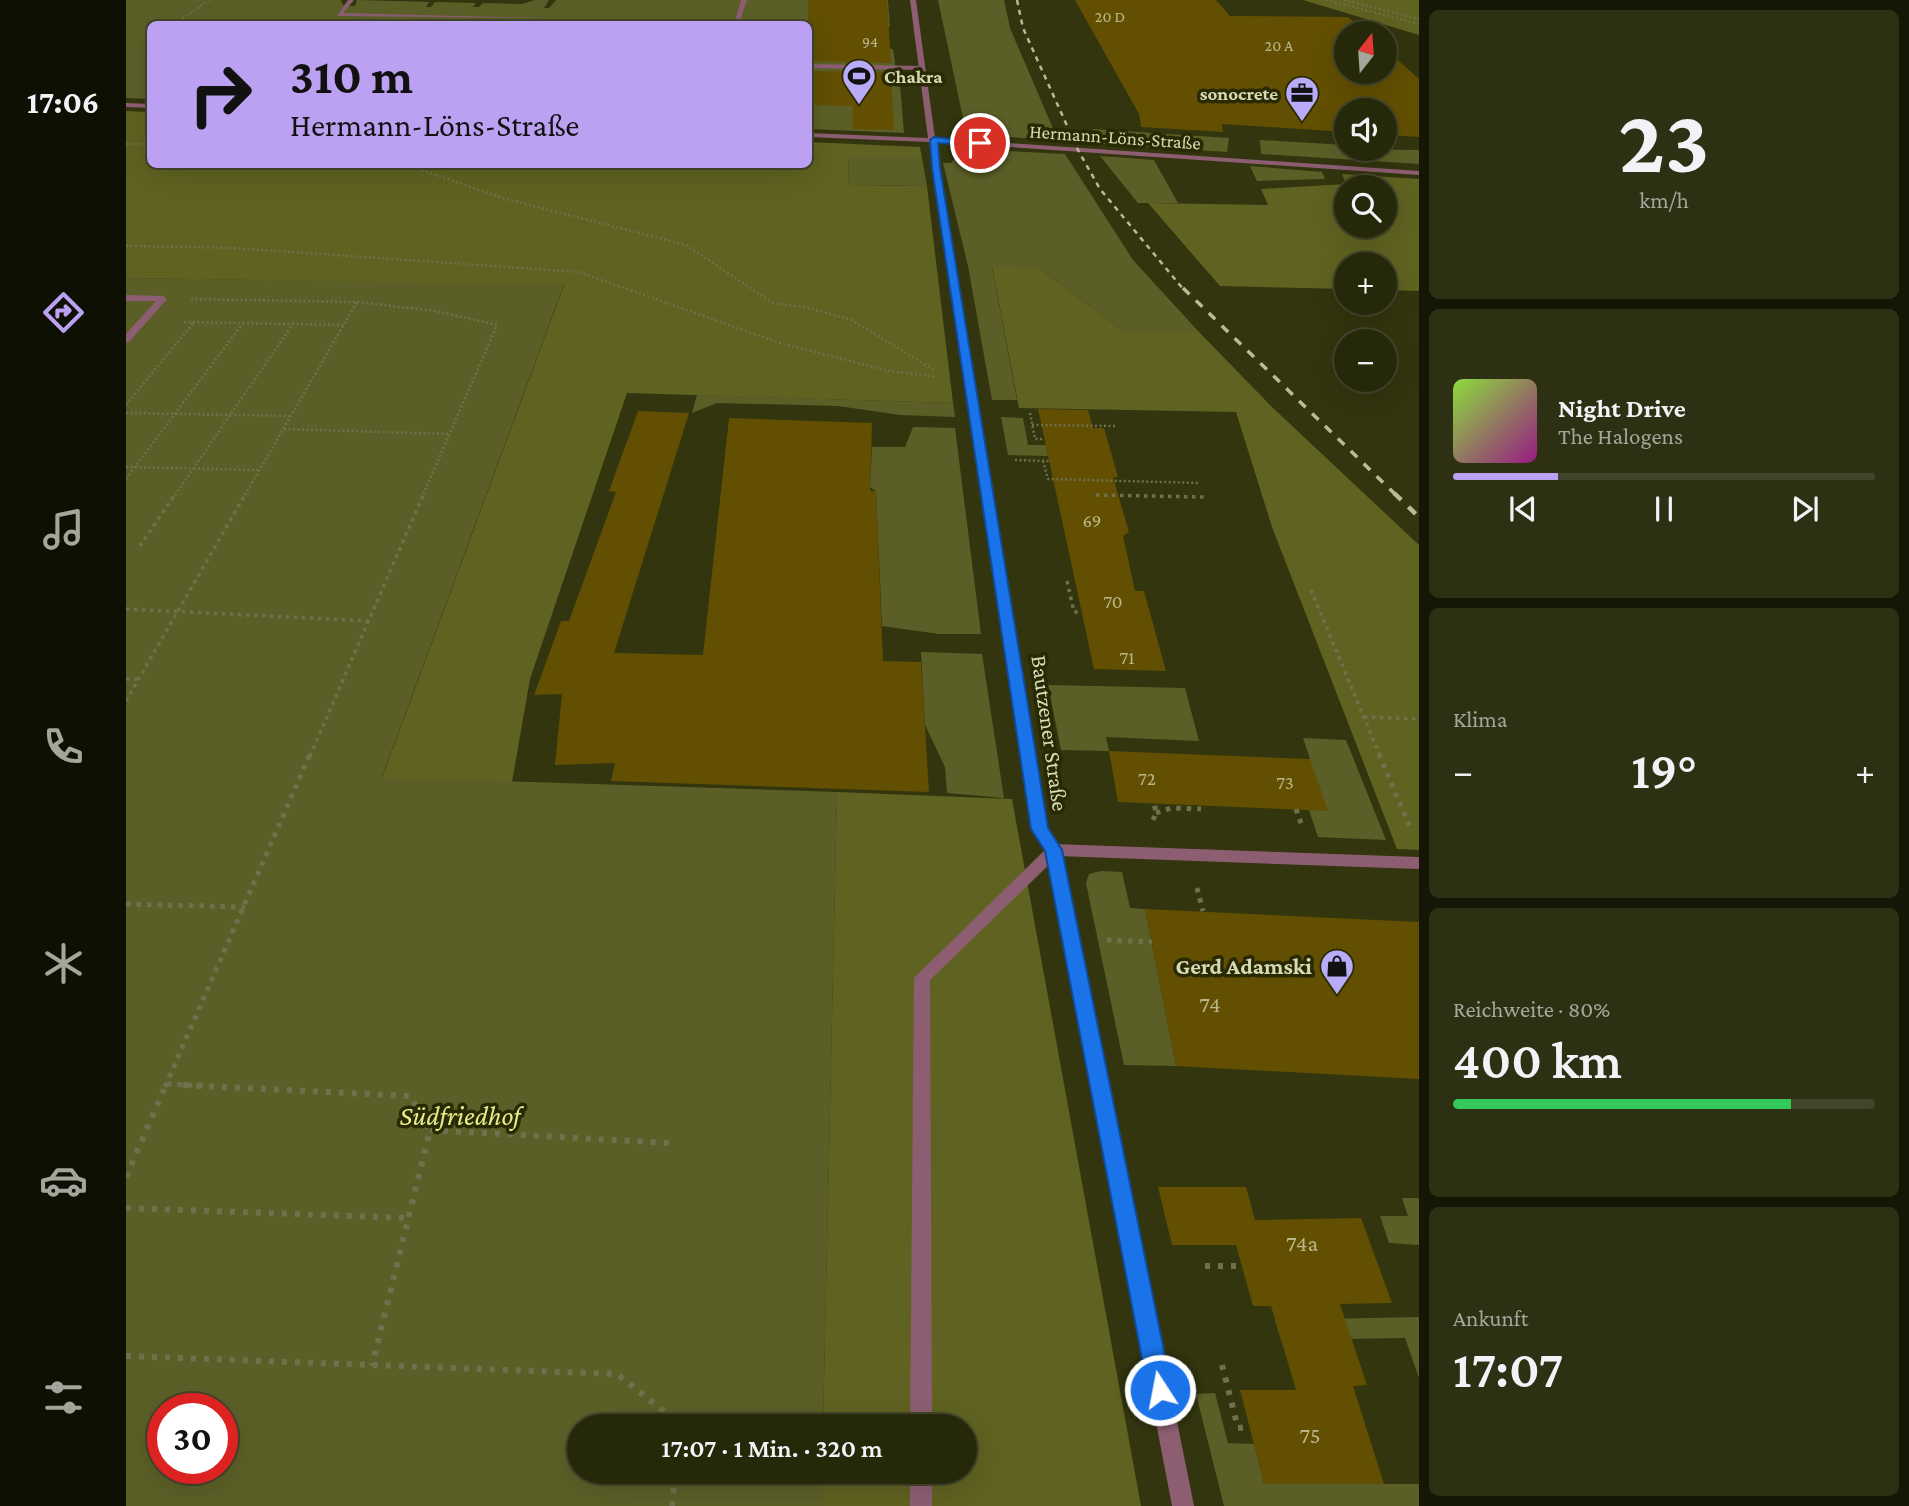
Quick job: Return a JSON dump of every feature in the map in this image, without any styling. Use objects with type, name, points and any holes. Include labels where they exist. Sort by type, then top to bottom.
[{"type":"street","points":[[351,0],[340,15],[541,18],[539,21]]},
{"type":"street","points":[[737,21],[744,0]]},
{"type":"street","name":"Bautzener Straße","points":[[913,0],[936,168],[1040,829],[1054,850],[1183,1506]]},
{"type":"street","points":[[812,66],[921,68]]},
{"type":"street","points":[[126,106],[147,107]]},
{"type":"street","name":"Hermann-Löns-Straße","points":[[812,135],[934,140],[1419,173]]},
{"type":"street","points":[[126,298],[163,299]]},
{"type":"street","points":[[126,340],[163,299]]},
{"type":"street","points":[[921,1414],[922,978],[1054,850],[1419,863]]},
{"type":"street","points":[[920,1506],[921,1484]]},
{"type":"path","points":[[179,21],[209,0]]},
{"type":"path","points":[[1326,0],[1419,24]]},
{"type":"path","points":[[1344,0],[1419,19]]},
{"type":"path","points":[[126,144],[147,144]]},
{"type":"path","points":[[126,246],[234,248],[579,272],[780,343],[889,371],[948,378],[852,320],[804,307],[773,303],[686,245],[502,198],[416,168]]},
{"type":"path","points":[[126,1177],[497,325],[435,311],[357,302],[163,299]]},
{"type":"path","points":[[126,701],[357,302]]},
{"type":"path","points":[[143,321],[344,325]]},
{"type":"path","points":[[126,405],[194,322]]},
{"type":"path","points":[[126,479],[244,323]]},
{"type":"path","points":[[140,546],[293,324]]},
{"type":"path","points":[[126,413],[292,416]]},
{"type":"path","points":[[1030,413],[1035,439],[1044,439]]},
{"type":"path","points":[[1032,425],[1115,426]]},
{"type":"path","points":[[284,429],[450,433]]},
{"type":"path","points":[[1043,461],[1048,479],[1200,483]]},
{"type":"path","points":[[126,467],[261,470]]},
{"type":"path","points":[[1096,495],[1204,497]]},
{"type":"path","points":[[1067,581],[1073,612],[1081,612]]},
{"type":"path","points":[[1311,590],[1414,838]]},
{"type":"path","points":[[126,609],[370,621]]},
{"type":"path","points":[[126,679],[139,679]]},
{"type":"path","points":[[1364,717],[1419,719]]},
{"type":"path","points":[[1156,813],[1171,808],[1201,809]]},
{"type":"path","points":[[126,904],[245,907]]},
{"type":"path","points":[[1097,939],[1152,942]]},
{"type":"path","points":[[167,1084],[410,1096],[430,1130],[372,1366]]},
{"type":"path","points":[[430,1130],[670,1143]]},
{"type":"path","points":[[126,1208],[409,1218]]},
{"type":"path","points":[[1205,1266],[1241,1266]]},
{"type":"path","points":[[126,1356],[617,1374],[668,1414]]},
{"type":"path","points":[[1222,1365],[1238,1428],[1249,1427]]},
{"type":"path","points":[[672,1506],[674,1484]]},
{"type":"green space","points":[[126,0],[341,0],[343,5],[355,6],[357,0],[429,2],[426,7],[431,7],[435,2],[476,3],[473,7],[479,7],[483,3],[522,4],[549,0],[544,8],[549,8],[556,0],[888,0],[890,27],[844,26],[835,48],[893,49],[900,84],[904,133],[812,129],[812,21],[147,21],[147,99],[126,98]]},
{"type":"green space","points":[[938,0],[1004,0],[1010,28],[1058,140],[991,136],[971,131],[963,118]]},
{"type":"green space","points":[[1092,129],[1229,138],[1227,152],[1103,144]]},
{"type":"green space","points":[[1260,140],[1334,144],[1334,159],[1261,154]]},
{"type":"green space","points":[[989,150],[1065,154],[1133,260],[1199,332],[1125,332],[1038,267],[992,267],[1017,400],[992,400],[968,266],[943,163],[951,163],[968,152]]},
{"type":"green space","points":[[1397,150],[1419,150],[1419,164],[1372,161],[1397,161]]},
{"type":"green space","points":[[1100,156],[1154,160],[1178,203],[1138,203]]},
{"type":"green space","points":[[848,158],[922,158],[927,186],[849,185]]},
{"type":"green space","points":[[1250,166],[1322,172],[1325,179],[1257,181]]},
{"type":"green space","name":"Südfriedhof","points":[[126,278],[564,284],[382,777],[837,792],[823,1414],[567,1414],[567,1484],[822,1484],[822,1506],[126,1506]]},
{"type":"green space","points":[[697,395],[953,403],[955,417],[900,415],[838,406],[717,403],[692,413]]},
{"type":"green space","points":[[1001,417],[1023,418],[1028,445],[1046,445],[1048,456],[1008,455]]},
{"type":"green space","points":[[913,427],[955,428],[981,634],[939,634],[882,626],[876,491],[870,487],[872,447],[905,447]]},
{"type":"green space","points":[[921,652],[982,654],[1004,798],[947,793],[945,767],[925,725]]},
{"type":"green space","points":[[1048,685],[1185,688],[1199,741],[1106,737],[1109,751],[1061,750]]},
{"type":"green space","points":[[1303,738],[1346,740],[1386,840],[1318,837],[1309,810],[1310,759]]},
{"type":"green space","points":[[1101,871],[1122,872],[1130,908],[1145,909],[1176,1066],[1124,1065],[1086,883],[1089,874]]},
{"type":"green space","points":[[1402,1198],[1419,1198],[1419,1245],[1389,1243],[1380,1216],[1408,1216]]},
{"type":"green space","points":[[1419,1317],[1419,1378],[1405,1338],[1281,1340],[1275,1320]]},
{"type":"green space","points":[[1215,1393],[1228,1443],[1254,1444],[1264,1484],[1419,1484],[1419,1506],[1224,1506],[1196,1394]]},
{"type":"shaded area","points":[[1303,0],[1419,0],[1419,35],[1397,28],[1397,21],[1373,21]]},
{"type":"shaded area","points":[[126,111],[147,112],[147,168],[812,168],[812,142],[920,147],[922,158],[848,158],[849,185],[927,186],[953,403],[627,393],[530,679],[512,782],[382,778],[564,285],[126,278]]},
{"type":"shaded area","points":[[1397,178],[1419,179],[1419,291],[1397,290],[1397,252],[1334,252],[1334,289],[1220,286],[1148,203],[1268,205],[1261,189],[1334,185],[1334,238],[1397,238]]},
{"type":"shaded area","points":[[992,266],[1038,267],[1125,332],[1199,332],[1272,407],[1419,545],[1419,850],[1397,849],[1272,527],[1236,412],[1019,408]]},
{"type":"shaded area","points":[[837,792],[1012,799],[1141,1506],[822,1506],[822,1484],[977,1484],[977,1414],[823,1414]]},
{"type":"building","points":[[808,0],[887,0],[891,63],[812,61],[812,21],[808,21]]},
{"type":"building","points":[[1075,0],[1216,0],[1230,16],[1348,17],[1353,21],[1334,21],[1334,84],[1397,84],[1397,60],[1419,79],[1419,137],[1397,136],[1397,98],[1334,98],[1334,131],[1222,124],[1223,132],[1141,127],[1139,114]]},
{"type":"building","name":"Chakra","points":[[812,71],[891,72],[894,130],[853,129],[853,106],[812,105]]},
{"type":"building","points":[[1038,409],[1088,410],[1093,428],[1104,428],[1118,477],[1113,477],[1129,532],[1123,536],[1135,591],[1144,591],[1166,671],[1094,669]]},
{"type":"building","points":[[638,411],[689,413],[614,653],[703,655],[729,418],[872,423],[870,491],[876,491],[883,661],[921,662],[929,792],[611,781],[615,763],[555,765],[562,694],[534,695],[561,621],[569,621],[616,492],[609,491]]},
{"type":"building","points":[[1109,751],[1310,759],[1328,811],[1118,802]]},
{"type":"building","name":"Gerd Adamski","points":[[1145,909],[1419,922],[1419,1079],[1176,1066]]},
{"type":"building","points":[[1158,1187],[1246,1187],[1255,1220],[1361,1218],[1392,1303],[1340,1304],[1367,1385],[1353,1386],[1384,1484],[1264,1484],[1240,1390],[1296,1390],[1271,1306],[1253,1306],[1236,1245],[1172,1245]]},
{"type":"railway","points":[[1017,0],[1023,28],[1078,150],[1100,189],[1184,290]]},
{"type":"railway","points":[[1183,288],[1396,495]]},
{"type":"railway","points":[[1394,493],[1419,517]]},
{"type":"place","name":"Chakra","points":[[859,106]]},
{"type":"place","name":"sonocrete","points":[[1302,123]]},
{"type":"place","name":"Gerd Adamski","points":[[1337,996]]},
{"type":"route","points":[[980,143],[934,140],[936,168],[1040,829],[1054,850],[1160,1390]]}]
